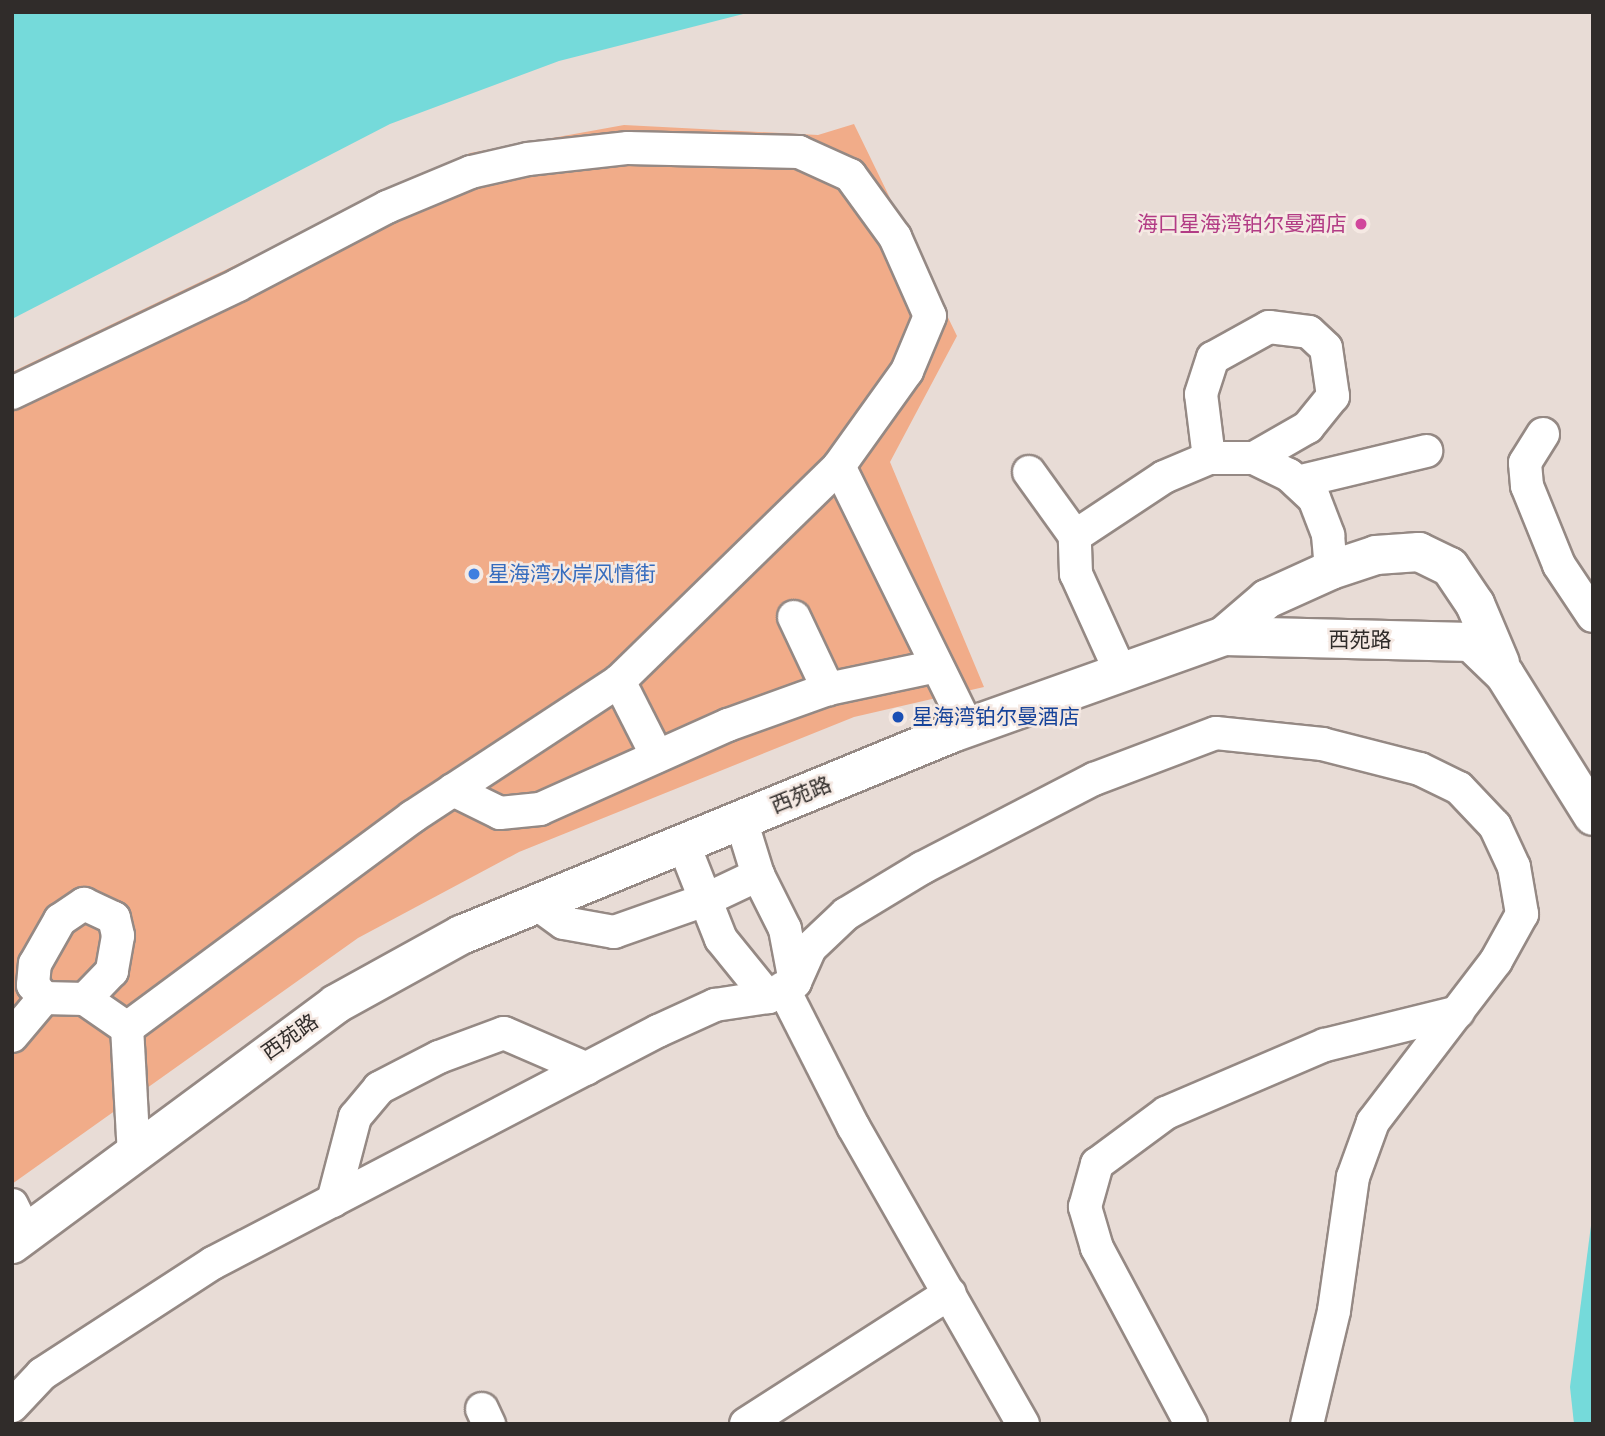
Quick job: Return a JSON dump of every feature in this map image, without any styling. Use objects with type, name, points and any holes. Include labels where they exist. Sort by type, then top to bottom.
[{"type":"main road","points":[[1224,636],[1267,599],[1331,570],[1376,555],[1419,552],[1450,567],[1475,604],[1505,675]]},
{"type":"main road","name":"西苑路","points":[[17,1228],[134,1156],[337,1004],[461,935],[968,728],[1224,636],[1471,642],[1505,675],[1585,777],[1593,816]]},
{"type":"street","points":[[12,393],[238,285],[387,207],[471,172],[528,159],[628,148],[799,152],[850,175],[895,237],[930,316],[907,370],[839,466],[619,681],[453,790],[127,1028]]},
{"type":"street","points":[[1209,458],[1201,394],[1213,358],[1269,327],[1309,332],[1326,348],[1333,396],[1308,427],[1254,458]]},
{"type":"street","points":[[1543,434],[1525,463],[1527,486],[1559,565],[1593,617]]},
{"type":"street","points":[[1297,482],[1426,451]]},
{"type":"street","points":[[1076,536],[1164,477],[1209,458],[1254,458],[1297,482],[1314,498],[1324,522],[1331,570]]},
{"type":"street","points":[[839,466],[968,728]]},
{"type":"street","points":[[1029,472],[1076,536],[1076,574],[1121,673]]},
{"type":"street","points":[[794,617],[828,689]]},
{"type":"street","points":[[453,790],[500,813],[540,809],[657,756],[828,689],[937,666]]},
{"type":"street","points":[[619,681],[657,756]]},
{"type":"street","points":[[12,1406],[42,1374],[201,1270],[715,1005],[782,989],[810,948],[846,914],[922,868],[1094,779],[1216,733],[1322,744],[1420,769],[1458,788],[1494,826],[1514,867],[1522,914],[1496,961],[1373,1122],[1353,1177],[1334,1311],[1307,1424]]},
{"type":"street","points":[[741,820],[758,874],[785,929],[782,989],[853,1126],[1023,1424]]},
{"type":"street","points":[[683,843],[705,900],[735,961],[782,989]]},
{"type":"street","points":[[536,903],[564,923],[614,932],[705,900],[758,874]]},
{"type":"street","points":[[85,999],[112,971],[118,936],[114,918],[84,904],[60,920],[34,964],[33,985],[44,998],[85,999],[127,1028]]},
{"type":"street","points":[[12,1036],[44,998]]},
{"type":"street","points":[[1191,1424],[1097,1248],[1085,1207],[1097,1164],[1166,1113],[1325,1045],[1458,1012]]},
{"type":"street","points":[[127,1028],[134,1156]]},
{"type":"street","points":[[333,1201],[355,1117],[379,1088],[439,1057],[504,1033],[587,1069]]},
{"type":"street","points":[[746,1424],[950,1293]]},
{"type":"water","points":[[12,12],[751,12],[559,61],[390,124],[12,319]]},
{"type":"water","points":[[1593,1210],[1593,1424],[1574,1424],[1570,1387]]},
{"type":"building","name":"星海湾水岸风情街","points":[[854,124],[957,336],[890,462],[984,687],[854,717],[519,852],[358,938],[12,1184],[12,372],[470,153],[624,125],[818,135]]},
{"type":"place","name":"海口星海湾铂尔曼酒店","points":[[1361,224]]},
{"type":"place","name":"星海湾水岸风情街","points":[[474,574]]},
{"type":"place","name":"星海湾铂尔曼酒店","points":[[898,717]]}]
